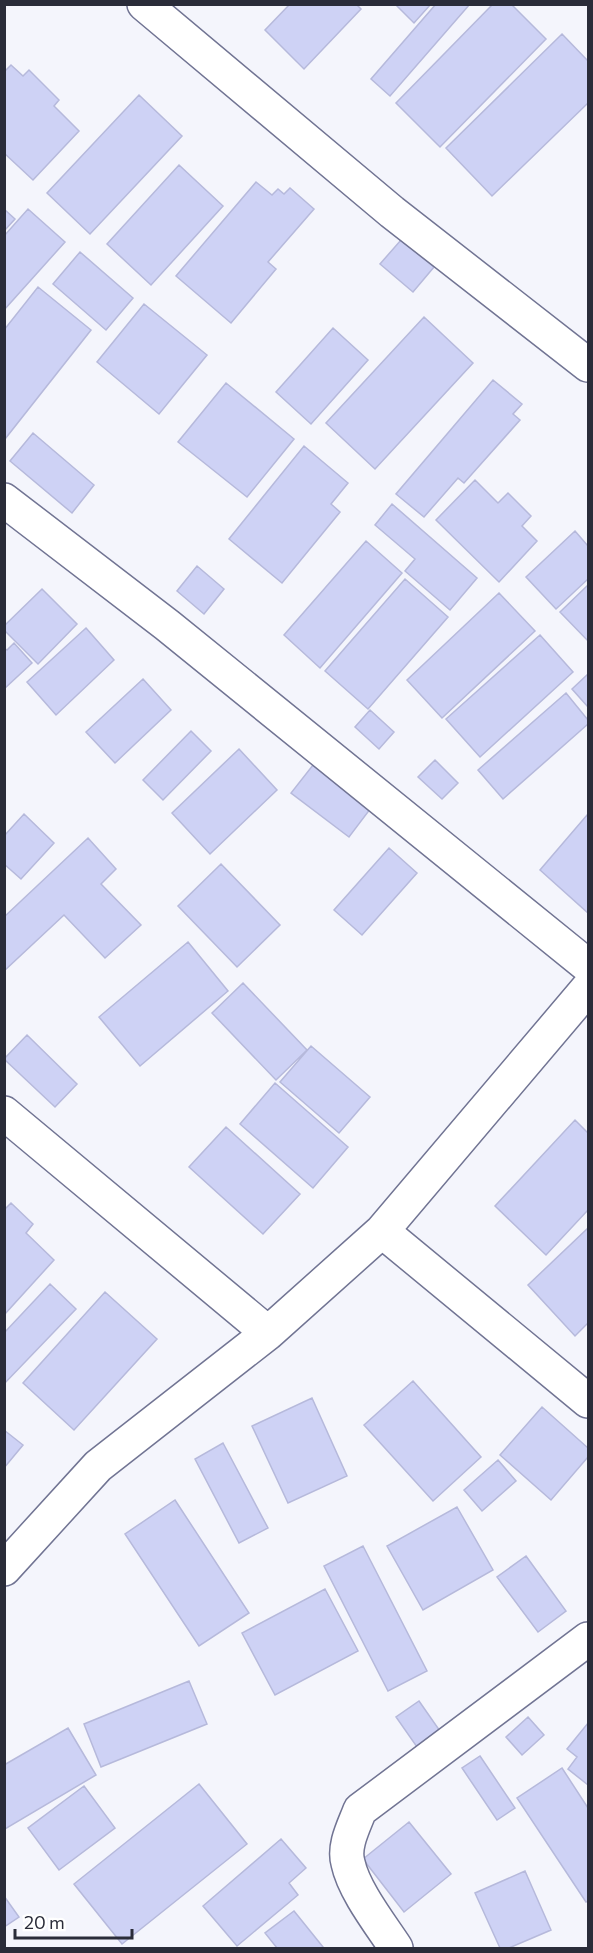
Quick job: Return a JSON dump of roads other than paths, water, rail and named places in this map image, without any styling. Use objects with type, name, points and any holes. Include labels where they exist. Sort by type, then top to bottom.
[{"type":"street","points":[[144,4],[392,212],[588,365]]},
{"type":"street","points":[[4,500],[176,633],[588,966]]},
{"type":"street","points":[[4,1569],[98,1466],[268,1333],[382,1231],[588,988]]},
{"type":"street","points":[[4,1113],[268,1333]]},
{"type":"street","points":[[382,1231],[588,1401]]},
{"type":"street","points":[[396,1948],[365,1899],[347,1863],[349,1838],[360,1809],[588,1639]]}]
